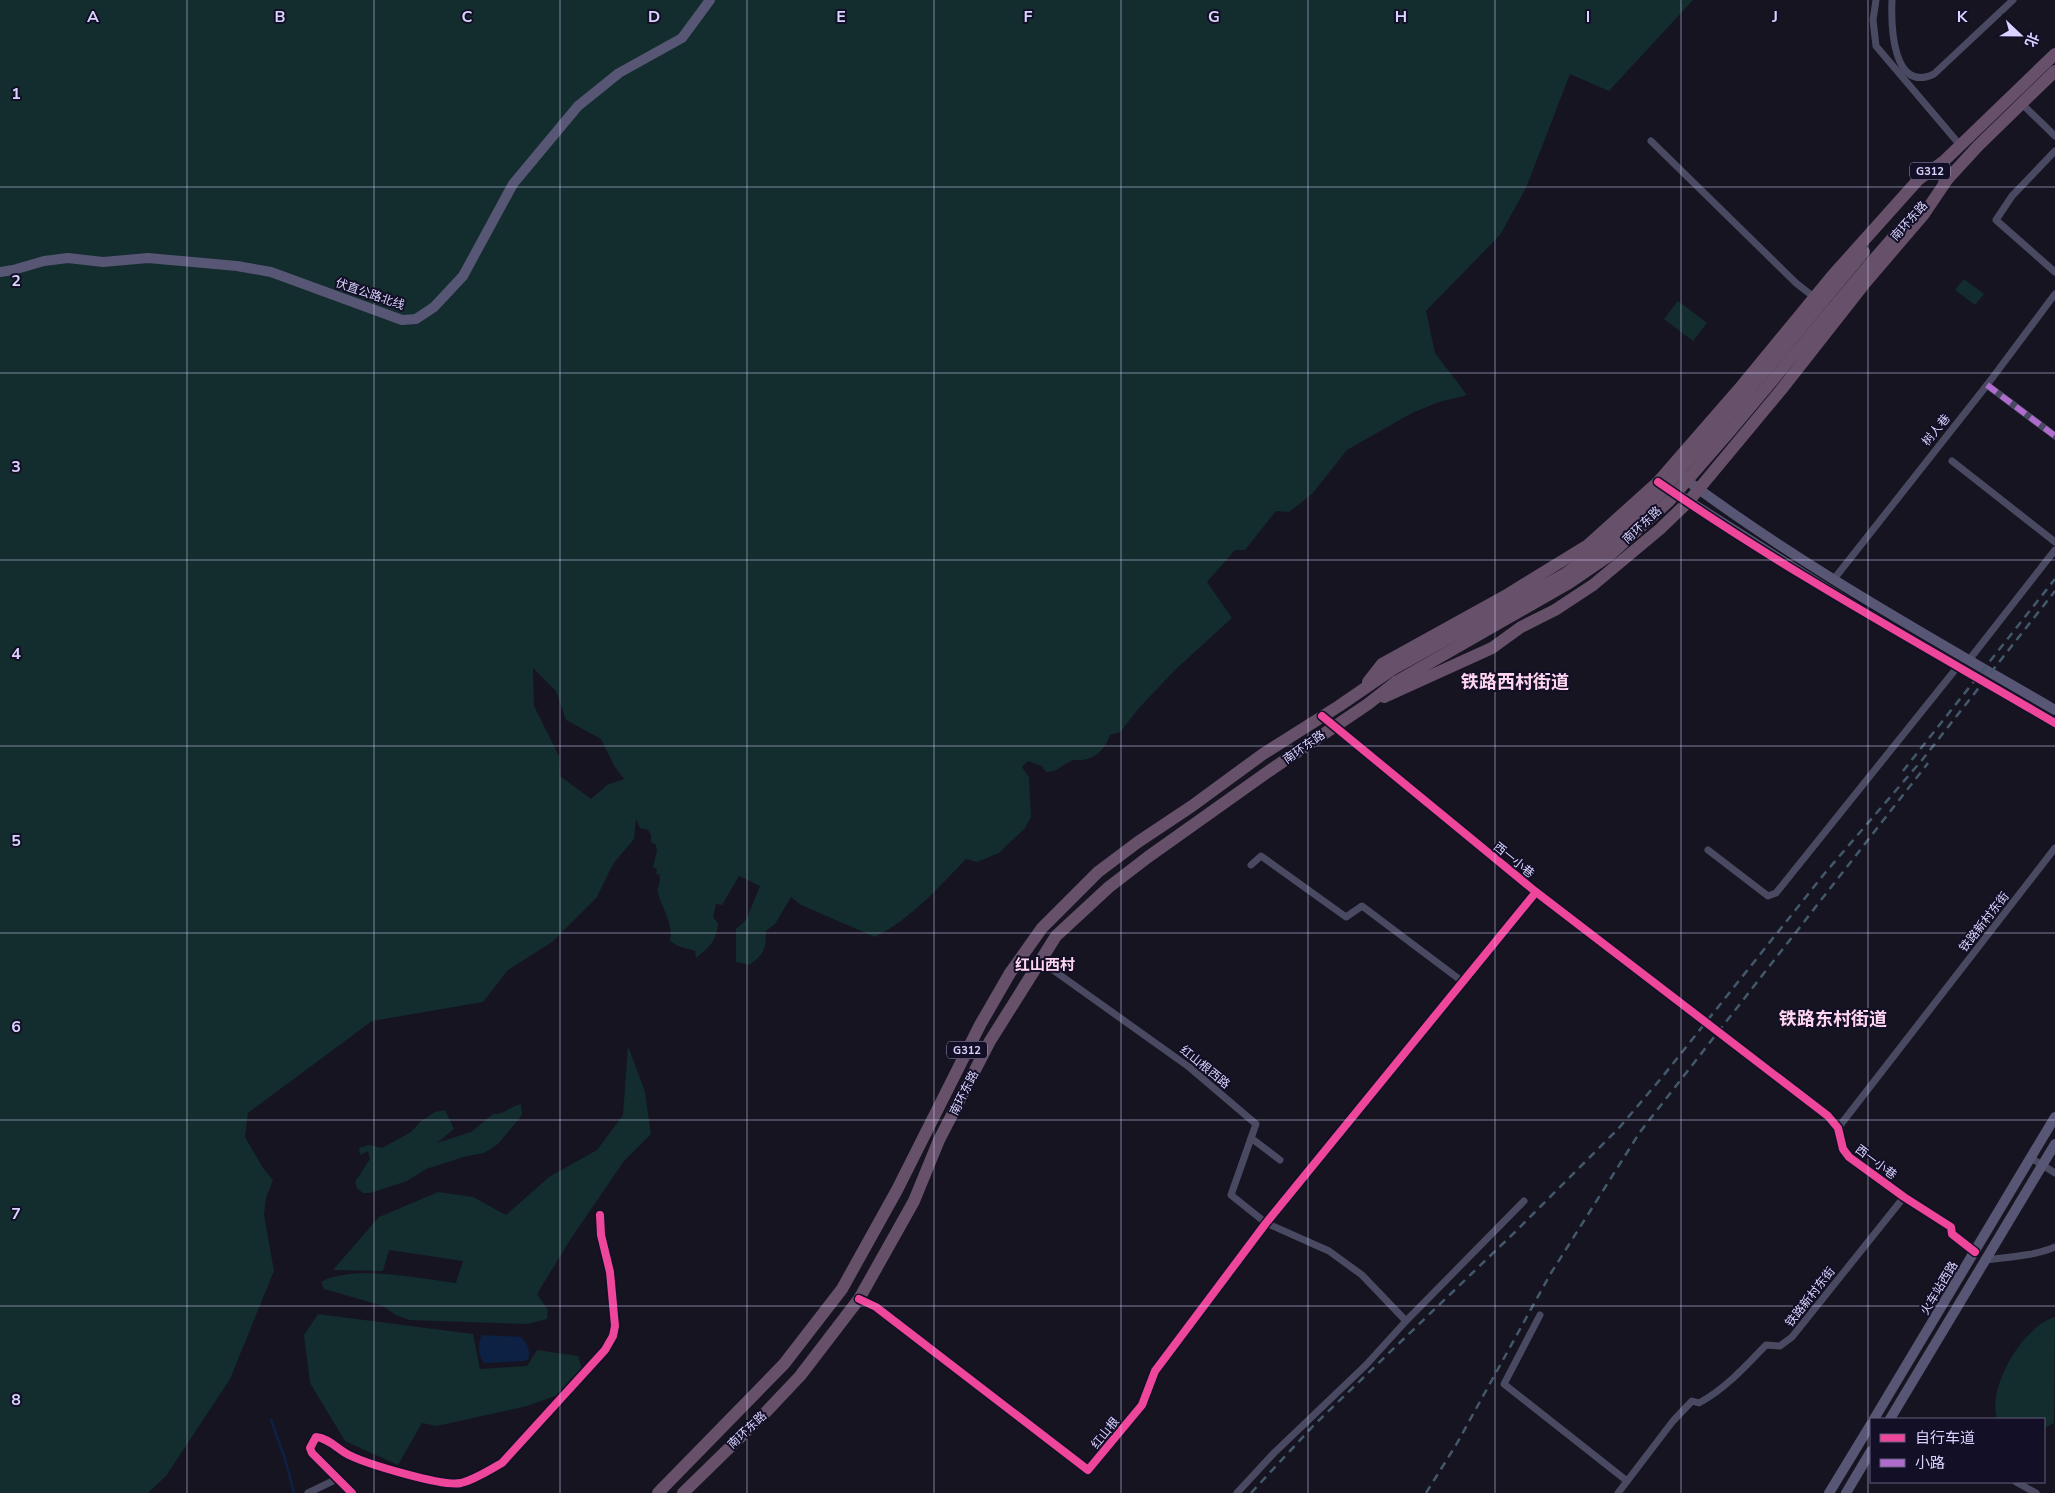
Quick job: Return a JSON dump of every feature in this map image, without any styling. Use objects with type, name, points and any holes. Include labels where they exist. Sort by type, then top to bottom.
[{"type":"highway","name":"南环东路","points":[[1363,690],[1382,664],[1505,596],[1588,546],[1658,482],[1863,241],[1918,180],[1944,160],[2055,54]]},
{"type":"highway","name":"南环东路","points":[[683,1493],[800,1376],[859,1299],[914,1201],[939,1140],[990,1041],[1039,960],[1056,936],[1108,887],[1148,857],[1368,704],[1396,682],[1568,583],[1610,555],[1669,501],[1730,431],[1868,265],[1949,177],[2055,71]]},
{"type":"highway","name":"南环东路","points":[[658,1493],[784,1364],[842,1288],[892,1198],[980,1025],[1010,973],[1042,928],[1068,901],[1105,867],[1264,754],[1393,669],[1565,574],[1603,547],[1659,494],[1720,425],[1864,252],[1944,160]]},
{"type":"highway","points":[[1368,704],[1492,648],[1521,628],[1555,610],[1593,585],[1623,561],[1688,502],[1781,390],[1865,283],[1924,214],[1949,177]]},
{"type":"highway","points":[[842,1288],[859,1299]]},
{"type":"main road","name":"伏直公路北线","points":[[0,272],[44,261],[68,258],[102,262],[148,258],[237,266],[271,272],[402,320],[416,319],[434,307],[463,276],[513,184],[578,106],[618,73],[682,38],[710,0]]},
{"type":"main road","points":[[1670,468],[1698,489],[1834,579],[2055,710]]},
{"type":"main road","points":[[1658,482],[1854,606],[1959,665],[2055,723]]},
{"type":"main road","name":"火车站西路","points":[[1875,1418],[2055,1117]]},
{"type":"main road","name":"火车站西路","points":[[1891,1418],[2055,1144]]},
{"type":"main road","points":[[1829,1493],[1870,1426]]},
{"type":"main road","points":[[1846,1493],[1870,1453]]},
{"type":"street","points":[[1876,0],[1873,20],[1876,46],[1903,72],[1960,145]]},
{"type":"street","points":[[1892,0],[1891,18],[1895,48],[1903,72],[1922,78],[1934,74],[2013,0]]},
{"type":"street","points":[[2022,104],[2055,136]]},
{"type":"street","points":[[1650,141],[1796,282],[1815,298]]},
{"type":"street","points":[[2055,150],[2012,196],[1996,220],[2055,272]]},
{"type":"street","name":"树人巷","points":[[1834,579],[1987,385],[2055,294]]},
{"type":"street","points":[[1987,385],[2055,436]]},
{"type":"street","points":[[1952,461],[2055,542]]},
{"type":"street","points":[[1969,660],[2055,550]]},
{"type":"street","points":[[1708,850],[1768,896],[1776,893],[1959,665]]},
{"type":"street","name":"西一小巷","points":[[1322,716],[1536,892],[1696,1016]]},
{"type":"street","name":"铁路新村东街","points":[[1838,1128],[2055,848]]},
{"type":"street","points":[[1251,865],[1261,856],[1346,917],[1362,906],[1463,982]]},
{"type":"street","points":[[1406,1321],[1362,1275],[1329,1251],[1266,1223],[1536,892]]},
{"type":"street","name":"红山根西路","points":[[1039,960],[1189,1067],[1256,1124],[1231,1195],[1266,1223]]},
{"type":"street","name":"西一小巷","points":[[1730,1041],[1828,1116],[1838,1128],[1843,1149],[1850,1157],[1904,1197],[1951,1228],[1952,1234],[1975,1252]]},
{"type":"street","points":[[1250,1138],[1280,1160]]},
{"type":"street","points":[[2031,1158],[2055,1173]]},
{"type":"street","name":"铁路新村东街","points":[[1618,1493],[1673,1421],[1692,1401],[1700,1403],[1711,1397],[1766,1345],[1780,1346],[1792,1337],[1904,1197]]},
{"type":"street","points":[[1237,1493],[1274,1453],[1366,1365],[1406,1321],[1524,1201]]},
{"type":"street","points":[[352,1493],[312,1453],[310,1448],[316,1437],[326,1440],[351,1456],[441,1483],[460,1483],[482,1474],[502,1462],[604,1350],[613,1336],[615,1326],[610,1272],[601,1235],[600,1215]]},
{"type":"street","name":"红山根","points":[[859,1299],[876,1307],[1088,1470],[1142,1405],[1155,1371],[1266,1223]]},
{"type":"street","points":[[1986,1260],[2032,1254],[2055,1247]]},
{"type":"street","points":[[1540,1315],[1504,1384],[1627,1481]]},
{"type":"street","points":[[308,1493],[337,1479]]},
{"type":"street","points":[[2018,1483],[2036,1493]]},
{"type":"green space","points":[[0,0],[1693,0],[1609,91],[1570,74],[1526,188],[1500,235],[1426,311],[1435,353],[1467,395],[1439,402],[1412,413],[1347,450],[1312,494],[1289,512],[1276,511],[1245,550],[1235,550],[1207,582],[1232,618],[1176,669],[1139,708],[1120,732],[1110,735],[1106,745],[1096,755],[1087,759],[1072,760],[1050,772],[1046,772],[1042,766],[1028,761],[1022,767],[1029,777],[1031,817],[1025,828],[999,853],[977,862],[966,859],[913,912],[875,937],[801,905],[791,897],[775,924],[766,931],[763,951],[749,965],[736,962],[736,929],[746,920],[760,886],[739,876],[722,905],[716,904],[713,917],[718,923],[716,935],[708,947],[696,958],[695,951],[678,946],[670,941],[669,923],[658,891],[660,877],[659,874],[656,874],[657,869],[653,867],[657,851],[656,845],[651,842],[651,835],[648,830],[640,828],[636,819],[634,839],[613,864],[597,897],[552,942],[508,970],[483,1002],[372,1021],[248,1113],[245,1137],[263,1168],[273,1180],[266,1198],[264,1215],[274,1271],[230,1379],[166,1476],[148,1493],[0,1493]],"holes":[[[533,668],[556,691],[566,720],[601,739],[615,767],[624,779],[607,785],[591,799],[560,776],[559,756],[534,706]]]},
{"type":"green space","points":[[1964,279],[1984,294],[1975,305],[1955,290]]},
{"type":"green space","points":[[1678,301],[1707,323],[1693,341],[1664,319]]},
{"type":"green space","points":[[628,1046],[645,1092],[651,1134],[624,1161],[572,1237],[537,1294],[548,1310],[547,1319],[528,1324],[409,1320],[396,1315],[383,1306],[324,1289],[321,1282],[335,1277],[369,1273],[456,1283],[463,1261],[389,1250],[383,1271],[333,1270],[379,1217],[438,1192],[473,1197],[506,1215],[549,1177],[597,1150],[623,1115]]},
{"type":"green space","points":[[521,1104],[522,1115],[498,1144],[484,1153],[467,1156],[426,1169],[407,1181],[370,1193],[363,1193],[357,1188],[355,1182],[370,1159],[368,1151],[360,1155],[359,1148],[369,1145],[382,1148],[411,1132],[421,1121],[435,1112],[445,1110],[454,1129],[437,1143],[471,1132],[493,1114]]},
{"type":"green space","points":[[318,1314],[473,1334],[480,1369],[527,1366],[537,1350],[578,1356],[582,1369],[558,1395],[527,1406],[437,1426],[422,1423],[398,1465],[345,1441],[310,1383],[304,1335]]},
{"type":"green space","points":[[2055,1317],[2054,1423],[2045,1428],[2045,1418],[1997,1418],[1995,1406],[1997,1391],[2010,1359],[2031,1332]]},
{"type":"water","points":[[482,1335],[521,1337],[528,1347],[528,1359],[524,1361],[484,1363],[480,1357],[479,1350],[479,1342]]},
{"type":"waterway","points":[[271,1420],[285,1459],[294,1493]]},
{"type":"tunnel","points":[[1696,1016],[1730,1041]]},
{"type":"railway","points":[[1903,771],[2055,579]]},
{"type":"railway","points":[[1251,1493],[1314,1425],[1514,1233],[1619,1128],[1663,1076],[1825,873],[1922,760],[2055,591]]},
{"type":"railway","points":[[1426,1493],[1456,1445],[1551,1273],[1640,1132],[1928,763]]},
{"type":"marked path","points":[[1987,385],[2055,436]]},
{"type":"cycle path","points":[[1658,482],[1804,576],[2055,723]]},
{"type":"cycle path","points":[[1322,716],[1536,892],[1828,1116],[1838,1128],[1843,1149],[1849,1157],[1904,1197],[1951,1227],[1952,1234],[1975,1252]]},
{"type":"cycle path","points":[[859,1299],[876,1307],[1088,1470],[1142,1405],[1155,1371],[1266,1223],[1536,892]]},
{"type":"cycle path","points":[[352,1493],[312,1453],[310,1448],[316,1437],[329,1442],[349,1455],[388,1469],[438,1482],[461,1483],[477,1477],[502,1463],[605,1350],[613,1336],[615,1326],[610,1272],[601,1235],[600,1215]]},
{"type":"district","name":"铁路西村街道","points":[[1515,682]]},
{"type":"district","name":"红山西村","points":[[1045,965]]},
{"type":"district","name":"铁路东村街道","points":[[1833,1019]]}]
